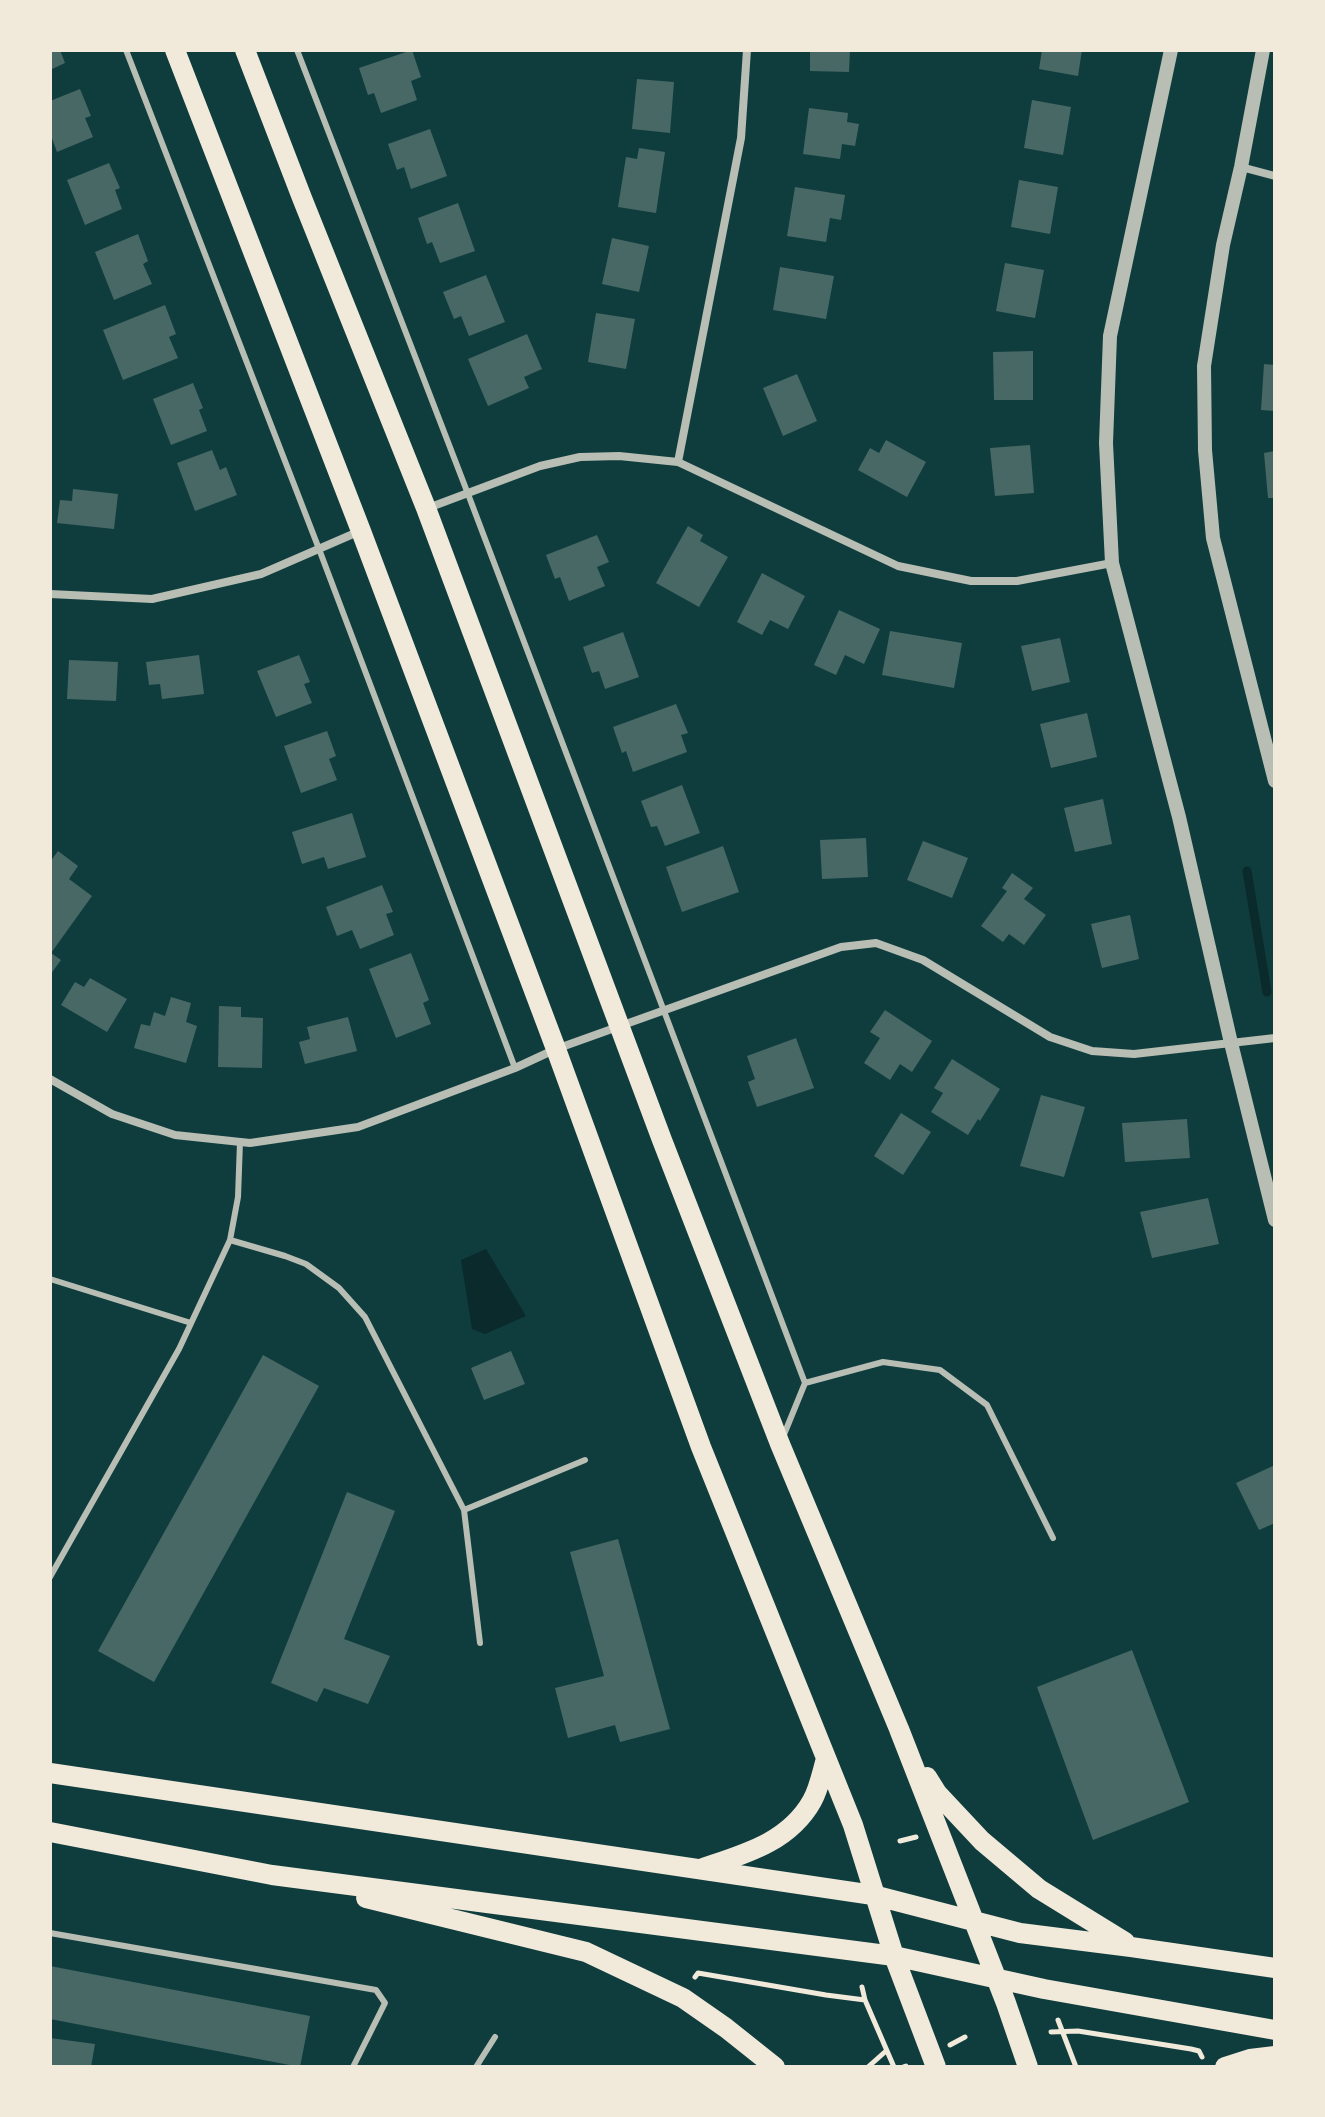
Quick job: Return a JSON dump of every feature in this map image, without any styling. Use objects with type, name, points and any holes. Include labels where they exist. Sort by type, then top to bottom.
[{"type":"main road","points":[[175,50],[361,531],[556,1049],[701,1447],[853,1825],[873,1895],[936,2067]]},
{"type":"main road","points":[[245,50],[426,508],[780,1444],[950,1857],[1028,2067]]},
{"type":"main road","points":[[899,1729],[937,1793],[982,1841],[1039,1889],[1131,1947]]},
{"type":"main road","points":[[698,1869],[751,1852],[785,1833],[813,1799],[826,1759]]},
{"type":"main road","points":[[50,1773],[873,1895],[1020,1933],[1275,1968]]},
{"type":"main road","points":[[50,1832],[272,1875],[586,1952],[683,1998],[775,2067]]},
{"type":"main road","points":[[272,1875],[894,1956],[996,1979],[1275,2030]]},
{"type":"main road","points":[[1225,2067],[1250,2059],[1275,2056]]},
{"type":"street","points":[[678,462],[741,138],[747,50]]},
{"type":"street","points":[[1171,50],[1110,336],[1106,443],[1112,563],[1179,817],[1275,1220]]},
{"type":"street","points":[[1263,50],[1223,245],[1204,366],[1205,450],[1213,538],[1275,781]]},
{"type":"street","points":[[1241,167],[1275,176]]},
{"type":"street","points":[[426,508],[540,466],[580,457],[619,456],[678,462],[898,566],[971,581],[1017,581],[1112,563]]},
{"type":"street","points":[[50,594],[152,599],[261,574],[361,531]]},
{"type":"street","points":[[50,1079],[112,1114],[175,1135],[250,1143],[358,1127],[515,1068],[556,1049],[841,947],[876,943],[923,960],[1050,1037],[1092,1051],[1134,1054],[1275,1038]]},
{"type":"lane","points":[[126,50],[515,1068]]},
{"type":"lane","points":[[297,50],[805,1383],[780,1444]]},
{"type":"lane","points":[[50,1577],[179,1349],[230,1240],[238,1197],[240,1142]]},
{"type":"lane","points":[[230,1240],[306,1264],[339,1288],[365,1317],[464,1510],[480,1643]]},
{"type":"lane","points":[[50,1279],[191,1323]]},
{"type":"lane","points":[[805,1383],[883,1362],[940,1370],[987,1405],[1053,1538]]},
{"type":"lane","points":[[464,1510],[585,1460]]},
{"type":"lane","points":[[50,1933],[376,1990],[385,2003],[353,2067]]},
{"type":"lane","points":[[476,2067],[495,2037]]},
{"type":"path","points":[[900,1841],[917,1837]]},
{"type":"path","points":[[691,1985],[698,1973],[865,2000]]},
{"type":"path","points":[[862,1987],[894,2067]]},
{"type":"path","points":[[1058,2020],[1076,2067]]},
{"type":"path","points":[[1051,2032],[1078,2031],[1191,2049],[1199,2051],[1202,2057]]},
{"type":"path","points":[[949,2045],[965,2037]]},
{"type":"path","points":[[868,2067],[886,2051]]},
{"type":"water","points":[[486,1249],[526,1316],[485,1334],[472,1329],[461,1260]]},
{"type":"building","points":[[50,50],[60,50],[65,63],[50,70]]},
{"type":"building","points":[[412,50],[421,77],[411,81],[417,100],[381,113],[374,93],[368,95],[359,68]]},
{"type":"building","points":[[810,50],[850,50],[849,72],[810,71]]},
{"type":"building","points":[[1042,50],[1082,50],[1078,76],[1039,69]]},
{"type":"building","points":[[637,79],[674,82],[670,133],[632,129]]},
{"type":"building","points":[[80,89],[91,116],[85,118],[93,137],[57,152],[50,133],[50,101]]},
{"type":"building","points":[[1032,100],[1071,107],[1063,155],[1024,148]]},
{"type":"building","points":[[809,108],[848,113],[847,122],[859,124],[855,146],[842,144],[840,159],[803,154]]},
{"type":"building","points":[[430,129],[447,176],[411,189],[404,167],[397,170],[388,144]]},
{"type":"building","points":[[639,148],[665,152],[656,213],[618,207],[626,157],[637,159]]},
{"type":"building","points":[[109,163],[120,188],[115,190],[122,209],[85,225],[67,180]]},
{"type":"building","points":[[1019,180],[1058,187],[1050,234],[1011,227]]},
{"type":"building","points":[[795,187],[845,195],[841,220],[830,218],[826,242],[787,236]]},
{"type":"building","points":[[458,203],[475,251],[440,263],[432,242],[427,244],[418,218]]},
{"type":"building","points":[[138,234],[148,261],[143,264],[152,284],[114,300],[95,252]]},
{"type":"building","points":[[612,238],[649,246],[639,292],[602,284]]},
{"type":"building","points":[[1005,263],[1044,270],[1035,318],[996,311]]},
{"type":"building","points":[[780,267],[834,276],[826,319],[773,310]]},
{"type":"building","points":[[486,275],[505,322],[469,336],[461,316],[454,319],[443,292]]},
{"type":"building","points":[[165,305],[176,334],[169,337],[178,358],[123,380],[103,330]]},
{"type":"building","points":[[596,313],[635,319],[626,369],[588,362]]},
{"type":"building","points":[[527,334],[542,369],[524,377],[529,388],[488,406],[468,359]]},
{"type":"building","points":[[1033,351],[1033,400],[994,400],[993,352]]},
{"type":"building","points":[[1264,364],[1275,365],[1275,411],[1261,410]]},
{"type":"building","points":[[797,374],[817,421],[783,436],[763,388]]},
{"type":"building","points":[[193,383],[203,408],[199,410],[207,431],[171,445],[153,399]]},
{"type":"building","points":[[886,440],[926,462],[907,497],[858,470],[870,448],[879,453]]},
{"type":"building","points":[[1030,445],[1034,493],[995,496],[990,448]]},
{"type":"building","points":[[212,450],[220,470],[226,467],[237,495],[195,511],[177,463]]},
{"type":"building","points":[[1275,451],[1275,498],[1268,498],[1264,453]]},
{"type":"building","points":[[73,489],[118,494],[114,529],[57,523],[60,500],[72,501]]},
{"type":"building","points":[[688,526],[703,535],[700,541],[728,557],[699,607],[656,583]]},
{"type":"building","points":[[597,535],[609,562],[597,567],[605,586],[569,601],[560,577],[555,579],[546,555]]},
{"type":"building","points":[[762,573],[805,596],[788,629],[770,620],[762,635],[737,622]]},
{"type":"building","points":[[839,610],[880,629],[864,664],[845,655],[836,675],[814,665]]},
{"type":"building","points":[[890,631],[962,643],[954,688],[882,675]]},
{"type":"building","points":[[623,632],[639,677],[605,689],[599,671],[592,673],[583,647]]},
{"type":"building","points":[[1060,638],[1070,682],[1032,691],[1021,646]]},
{"type":"building","points":[[199,655],[204,694],[162,699],[160,684],[149,685],[146,662]]},
{"type":"building","points":[[299,655],[310,682],[304,684],[312,703],[276,717],[257,671]]},
{"type":"building","points":[[69,660],[118,662],[116,701],[67,699]]},
{"type":"building","points":[[676,704],[688,733],[681,735],[687,752],[633,772],[613,727]]},
{"type":"building","points":[[1087,713],[1097,757],[1051,768],[1040,724]]},
{"type":"building","points":[[327,731],[336,756],[329,759],[337,780],[301,793],[284,746]]},
{"type":"building","points":[[682,785],[700,833],[665,846],[657,826],[651,827],[641,801]]},
{"type":"building","points":[[1103,799],[1112,844],[1075,852],[1064,808]]},
{"type":"building","points":[[352,813],[366,857],[328,869],[324,857],[302,864],[292,832]]},
{"type":"building","points":[[866,838],[868,877],[822,879],[820,840]]},
{"type":"building","points":[[923,841],[968,858],[952,898],[907,880]]},
{"type":"building","points":[[723,846],[739,892],[682,912],[666,867]]},
{"type":"building","points":[[58,851],[78,866],[69,879],[92,896],[51,953],[61,960],[50,975],[50,862]]},
{"type":"building","points":[[1012,873],[1033,888],[1024,899],[1046,915],[1024,945],[1009,934],[1003,942],[981,926],[1007,891],[1002,888]]},
{"type":"building","points":[[382,885],[393,912],[386,914],[394,935],[360,949],[352,930],[337,936],[326,907]]},
{"type":"building","points":[[1130,915],[1139,959],[1102,968],[1091,924]]},
{"type":"building","points":[[411,953],[429,1000],[423,1003],[431,1024],[396,1038],[369,969]]},
{"type":"building","points":[[90,978],[127,999],[107,1032],[61,1005],[75,982],[84,987]]},
{"type":"building","points":[[171,997],[191,1003],[186,1022],[197,1026],[186,1063],[134,1048],[141,1024],[150,1026],[154,1012],[165,1016]]},
{"type":"building","points":[[219,1006],[241,1007],[241,1017],[263,1018],[262,1068],[218,1067]]},
{"type":"building","points":[[885,1010],[932,1041],[912,1072],[900,1064],[890,1080],[864,1063],[880,1038],[870,1032]]},
{"type":"building","points":[[348,1017],[357,1051],[305,1064],[299,1042],[310,1039],[307,1027]]},
{"type":"building","points":[[796,1038],[814,1088],[757,1107],[748,1082],[755,1079],[747,1056]]},
{"type":"building","points":[[952,1059],[1000,1089],[968,1135],[931,1112],[943,1093],[934,1088]]},
{"type":"building","points":[[1041,1095],[1085,1107],[1064,1177],[1020,1166]]},
{"type":"building","points":[[901,1113],[931,1132],[903,1175],[874,1156]]},
{"type":"building","points":[[1187,1119],[1190,1158],[1125,1162],[1122,1123]]},
{"type":"building","points":[[1208,1198],[1219,1244],[1152,1258],[1140,1212]]},
{"type":"building","points":[[511,1351],[525,1384],[484,1400],[471,1368]]},
{"type":"building","points":[[263,1355],[319,1386],[154,1682],[98,1651]]},
{"type":"building","points":[[1275,1465],[1275,1523],[1259,1530],[1236,1483]]},
{"type":"building","points":[[347,1492],[395,1511],[344,1639],[390,1656],[368,1704],[324,1688],[317,1702],[271,1683]]},
{"type":"building","points":[[618,1539],[670,1729],[620,1742],[615,1725],[568,1738],[555,1688],[604,1676],[570,1552]]},
{"type":"building","points":[[1132,1650],[1189,1802],[1093,1840],[1037,1687]]},
{"type":"building","points":[[50,1966],[310,2016],[300,2067],[50,2019]]},
{"type":"building","points":[[50,2038],[95,2044],[91,2067],[50,2067]]},
{"type":"waterway","points":[[1247,871],[1267,992]]}]
